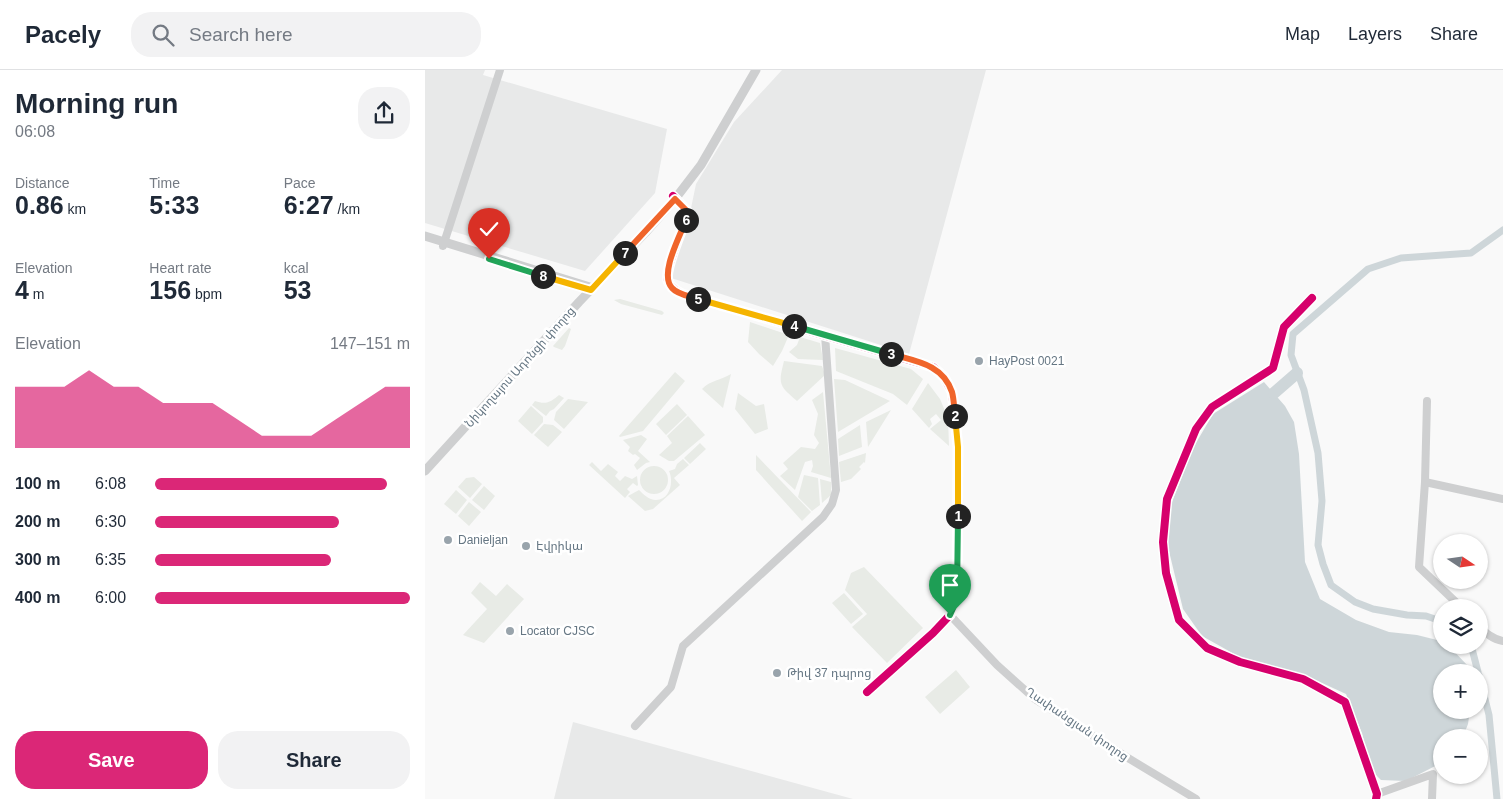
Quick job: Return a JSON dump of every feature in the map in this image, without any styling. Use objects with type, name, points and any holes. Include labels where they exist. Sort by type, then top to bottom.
[{"type":"street","name":"Նիկողայոս Ադոնցի փողոց","points":[[674,197],[698,163],[752,70]]},
{"type":"street","name":"Նիկողայոս Ադոնցի փողոց","points":[[425,466],[674,197],[701,165],[756,70]]},
{"type":"street","points":[[444,244],[499,73]]},
{"type":"street","points":[[674,197],[687,211],[687,218],[667,271],[667,280],[673,289],[682,294],[933,367],[944,377],[952,392],[958,447],[958,574],[954,606],[950,615],[933,633],[867,692]]},
{"type":"street","points":[[425,236],[444,244]]},
{"type":"street","points":[[425,240],[590,288]]},
{"type":"street","name":"Նիկողայոս Ադոնցի փողոց","points":[[425,471],[590,288]]},
{"type":"street","points":[[1312,298],[1284,328],[1273,368],[1212,407],[1196,429],[1167,499],[1163,542],[1166,573],[1179,620],[1207,648],[1239,662],[1303,679],[1345,702],[1376,796],[1433,774],[1432,799]]},
{"type":"street","points":[[635,726],[671,687],[683,646],[823,517],[832,504],[835,490],[825,335]]},
{"type":"street","points":[[1427,401],[1425,482],[1419,567],[1453,599]]},
{"type":"street","points":[[1425,482],[1503,499]]},
{"type":"street","name":"Ղափանցյան փողոց","points":[[950,615],[997,665],[1035,699],[1196,799]]},
{"type":"street","points":[[1488,636],[1503,641]]},
{"type":"shaded area","points":[[425,70],[485,70],[483,75],[667,129],[655,193],[585,271],[425,223]]},
{"type":"shaded area","points":[[782,70],[986,70],[909,354],[668,277],[689,218],[696,184],[734,122]]},
{"type":"shaded area","points":[[620,299],[664,313],[662,315],[621,304],[614,300]]},
{"type":"shaded area","points":[[750,322],[789,335],[773,366],[748,342]]},
{"type":"shaded area","points":[[569,328],[571,329],[562,350],[554,347],[553,346]]},
{"type":"shaded area","points":[[800,337],[820,343],[823,360],[798,359],[789,352],[797,345]]},
{"type":"shaded area","points":[[835,348],[911,369],[923,379],[907,405],[893,394],[836,371]]},
{"type":"shaded area","points":[[784,361],[822,366],[825,375],[797,401],[781,384]]},
{"type":"shaded area","points":[[675,372],[685,381],[643,431],[620,437],[619,436]]},
{"type":"shaded area","points":[[731,374],[723,408],[702,389]]},
{"type":"shaded area","points":[[834,379],[845,380],[890,401],[838,432]]},
{"type":"shaded area","points":[[1264,382],[1285,406],[1294,422],[1299,454],[1305,562],[1320,599],[1356,620],[1389,632],[1433,639],[1433,654],[1457,654],[1466,664],[1433,664],[1433,719],[1469,719],[1466,729],[1433,729],[1433,767],[1406,781],[1381,780],[1371,770],[1362,733],[1346,694],[1307,676],[1245,660],[1202,636],[1183,609],[1168,547],[1167,515],[1193,448],[1213,414]]},
{"type":"shaded area","points":[[928,383],[940,399],[948,418],[949,446],[930,429],[941,420],[936,414],[930,419],[932,424],[929,428],[912,409]]},
{"type":"shaded area","points":[[823,392],[831,478],[811,472],[812,460],[805,462],[795,490],[780,476],[788,469],[783,463],[801,447],[815,449],[819,443],[814,435],[818,414],[812,400]]},
{"type":"shaded area","points":[[738,393],[756,406],[764,404],[768,429],[755,434],[735,409]]},
{"type":"shaded area","points":[[559,395],[564,398],[546,416],[532,405],[535,401],[548,402]]},
{"type":"shaded area","points":[[568,399],[588,402],[564,429],[554,420],[556,412]]},
{"type":"shaded area","points":[[677,404],[687,415],[666,435],[656,424]]},
{"type":"shaded area","points":[[531,406],[543,417],[543,422],[532,434],[518,421]]},
{"type":"shaded area","points":[[891,410],[868,447],[866,422]]},
{"type":"shaded area","points":[[688,416],[705,435],[674,461],[669,461],[659,455],[672,443],[667,436]]},
{"type":"shaded area","points":[[544,424],[553,425],[562,432],[548,447],[534,435]]},
{"type":"shaded area","points":[[860,425],[862,447],[839,456],[838,439]]},
{"type":"shaded area","points":[[641,435],[647,439],[638,451],[650,462],[637,470],[634,465],[640,458],[628,451],[630,447],[623,440]]},
{"type":"shaded area","points":[[700,443],[706,449],[690,464],[684,458]]},
{"type":"shaded area","points":[[866,453],[865,463],[859,467],[861,469],[851,479],[841,482],[839,462]]},
{"type":"shaded area","points":[[756,455],[811,512],[802,521],[756,470]]},
{"type":"shaded area","points":[[683,459],[689,465],[674,478],[680,485],[653,509],[645,511],[628,496],[639,490],[653,500],[665,497],[671,485],[669,471],[675,469],[677,464]]},
{"type":"shaded area","points":[[592,462],[601,471],[608,464],[618,472],[615,476],[620,481],[625,476],[632,479],[637,476],[638,485],[633,483],[627,489],[630,492],[625,498],[589,465]]},
{"type":"shaded area","points":[[654,466],[664,470],[668,480],[664,490],[654,494],[644,490],[640,480],[644,470]]},
{"type":"shaded area","points":[[804,475],[818,478],[820,505],[812,511],[798,497]]},
{"type":"shaded area","points":[[474,477],[482,484],[470,498],[458,487],[466,478]]},
{"type":"shaded area","points":[[820,479],[831,482],[831,495],[822,503]]},
{"type":"shaded area","points":[[484,486],[495,496],[484,510],[472,500]]},
{"type":"shaded area","points":[[456,490],[467,500],[456,514],[444,504]]},
{"type":"shaded area","points":[[469,502],[481,512],[469,526],[458,516]]},
{"type":"shaded area","points":[[864,567],[923,628],[887,663],[852,627],[867,614],[845,590],[851,573]]},
{"type":"shaded area","points":[[480,582],[496,596],[507,584],[524,599],[484,643],[463,635],[487,609],[471,593]]},
{"type":"shaded area","points":[[844,593],[863,614],[851,624],[832,603]]},
{"type":"shaded area","points":[[956,670],[970,687],[940,714],[925,697]]},
{"type":"shaded area","points":[[573,722],[853,799],[554,799]]},
{"type":"waterway","points":[[1433,618],[1373,609],[1355,602],[1331,585],[1318,545],[1322,501],[1318,453],[1304,390],[1291,355],[1293,334],[1368,269],[1401,258],[1471,253],[1503,230]]},
{"type":"waterway","points":[[1274,393],[1297,373]]},
{"type":"waterway","points":[[1473,654],[1476,664]]},
{"type":"waterway","points":[[1488,711],[1497,799]]},
{"type":"cycle path","points":[[673,196],[687,211],[667,276],[669,283],[676,290],[682,294],[933,367],[944,377],[952,392],[958,447],[957,594],[954,606],[950,615],[933,633],[867,692]]},
{"type":"cycle path","points":[[1312,298],[1284,327],[1273,368],[1212,407],[1196,429],[1167,499],[1163,542],[1166,573],[1179,620],[1207,648],[1240,662],[1303,679],[1345,702],[1377,794],[1376,799]]},
{"type":"place","name":"HayPost 0021","points":[[979,361]]},
{"type":"place","name":"Danieljan","points":[[448,540]]},
{"type":"place","name":"Էվրիկա","points":[[526,546]]},
{"type":"place","name":"Locator CJSC","points":[[510,631]]},
{"type":"place","name":"Թիվ 37 դպրոց","points":[[777,673]]},
{"type":"route","points":[[489,259],[591,290],[675,199],[687,211],[687,218],[667,271],[667,280],[673,289],[682,294],[933,367],[944,377],[952,392],[958,447],[957,594],[950,615]]}]
